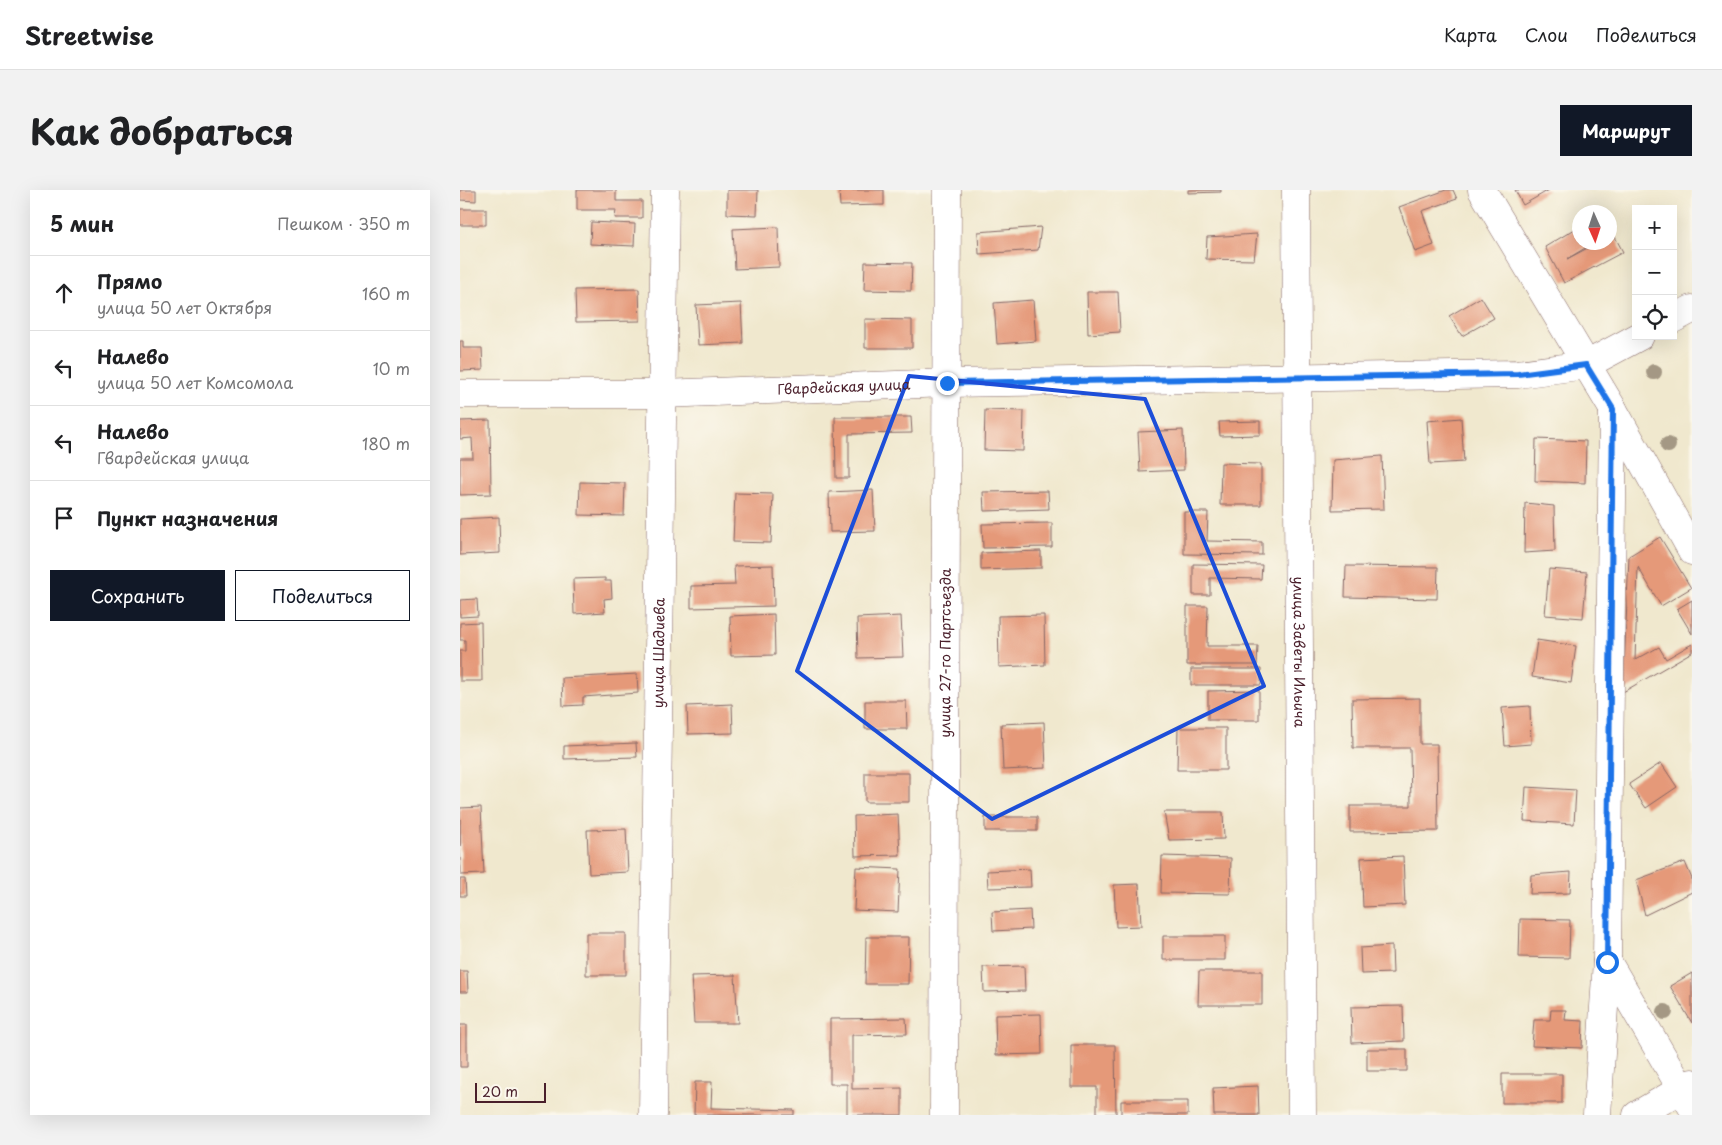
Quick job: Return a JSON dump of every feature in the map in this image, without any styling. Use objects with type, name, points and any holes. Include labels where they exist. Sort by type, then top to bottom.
[{"type":"street","name":"улица Шадиева","points":[[653,1115],[664,190]]},
{"type":"street","name":"улица 27-го Партсъезда","points":[[944,1115],[947,190]]},
{"type":"street","name":"улица Заветы Ильича","points":[[1296,190],[1302,1115]]},
{"type":"street","points":[[1482,190],[1613,409],[1692,551]]},
{"type":"street","points":[[1677,316],[1692,309]]},
{"type":"street","name":"Гвардейская улица","points":[[460,394],[663,394],[947,383],[1518,374],[1586,365],[1633,340]]},
{"type":"street","points":[[1597,1115],[1607,962],[1613,409]]},
{"type":"street","points":[[1607,962],[1689,1093],[1637,1115]]},
{"type":"highlighted area","points":[[909,376],[1145,399],[1264,686],[992,819],[797,671]]},
{"type":"building","points":[[460,190],[476,190],[476,201],[460,200]]},
{"type":"building","points":[[577,190],[616,190],[616,201],[642,201],[642,218],[615,218],[616,210],[577,210]]},
{"type":"building","points":[[727,190],[758,190],[757,215],[727,214]]},
{"type":"building","points":[[839,190],[884,190],[884,205],[840,206]]},
{"type":"building","points":[[1188,190],[1221,190],[1221,192],[1188,193]]},
{"type":"building","points":[[1446,190],[1453,190],[1457,199],[1422,211],[1434,245],[1415,252],[1399,207]]},
{"type":"building","points":[[1515,190],[1549,190],[1523,205]]},
{"type":"building","points":[[460,209],[486,209],[486,225],[460,225]]},
{"type":"building","points":[[591,222],[635,224],[634,246],[590,244]]},
{"type":"building","points":[[778,227],[779,267],[735,269],[733,229]]},
{"type":"building","points":[[1041,227],[1038,250],[979,254],[978,232]]},
{"type":"building","points":[[1572,231],[1572,250],[1582,250],[1567,259],[1584,250],[1617,250],[1617,241],[1623,252],[1564,283],[1545,247]]},
{"type":"building","points":[[1257,234],[1254,260],[1206,259],[1207,237]]},
{"type":"building","points":[[865,262],[912,263],[911,291],[864,290]]},
{"type":"building","points":[[639,289],[640,321],[576,322],[575,290]]},
{"type":"building","points":[[1087,292],[1118,292],[1120,332],[1088,334]]},
{"type":"building","points":[[1481,297],[1494,318],[1462,336],[1449,316]]},
{"type":"building","points":[[1033,300],[1036,341],[997,344],[994,303]]},
{"type":"building","points":[[741,303],[743,343],[698,345],[696,305]]},
{"type":"building","points":[[865,319],[912,320],[912,348],[865,348]]},
{"type":"building","points":[[460,341],[463,341],[463,348],[482,348],[483,370],[460,371]]},
{"type":"building","points":[[985,410],[1024,411],[1023,451],[984,450]]},
{"type":"building","points":[[835,417],[911,417],[912,433],[849,434],[849,478],[836,478]]},
{"type":"building","points":[[1461,418],[1464,462],[1430,464],[1427,421]]},
{"type":"building","points":[[490,420],[491,494],[460,495],[460,458],[473,458],[472,438],[460,439],[460,421]]},
{"type":"building","points":[[1260,421],[1260,435],[1220,436],[1219,422]]},
{"type":"building","points":[[1183,430],[1184,470],[1140,472],[1138,432]]},
{"type":"building","points":[[1536,439],[1586,441],[1585,483],[1535,481]]},
{"type":"building","points":[[1382,456],[1384,509],[1332,510],[1333,460]]},
{"type":"building","points":[[1221,463],[1261,464],[1261,505],[1220,505]]},
{"type":"building","points":[[580,482],[625,483],[624,516],[579,515]]},
{"type":"building","points":[[873,490],[875,531],[830,532],[829,492]]},
{"type":"building","points":[[1048,491],[1049,509],[984,511],[983,492]]},
{"type":"building","points":[[735,493],[773,494],[771,543],[733,542]]},
{"type":"building","points":[[1525,503],[1554,506],[1555,551],[1524,553]]},
{"type":"building","points":[[1184,512],[1208,512],[1207,541],[1262,542],[1262,555],[1184,554]]},
{"type":"building","points":[[499,517],[500,553],[460,555],[460,519]]},
{"type":"building","points":[[1052,523],[1052,547],[983,548],[982,524]]},
{"type":"building","points":[[1660,537],[1691,588],[1661,606],[1638,567],[1635,660],[1659,647],[1666,659],[1692,644],[1692,652],[1623,692],[1629,556]]},
{"type":"building","points":[[1041,551],[1041,568],[981,570],[981,553]]},
{"type":"building","points":[[1193,564],[1262,565],[1261,579],[1210,578],[1210,595],[1193,595]]},
{"type":"building","points":[[773,565],[774,606],[691,608],[691,586],[735,585],[734,566]]},
{"type":"building","points":[[1346,566],[1438,567],[1437,599],[1345,597]]},
{"type":"building","points":[[1549,569],[1587,572],[1583,618],[1545,615]]},
{"type":"building","points":[[605,578],[605,581],[611,581],[612,598],[604,599],[605,612],[574,614],[573,579]]},
{"type":"building","points":[[477,599],[478,616],[460,617],[460,600]]},
{"type":"building","points":[[1692,600],[1692,634],[1677,609]]},
{"type":"building","points":[[1187,606],[1208,606],[1207,646],[1258,646],[1257,665],[1187,665]]},
{"type":"building","points":[[774,614],[775,655],[731,656],[730,616]]},
{"type":"building","points":[[1044,615],[1045,665],[999,667],[998,616]]},
{"type":"building","points":[[901,616],[903,657],[858,658],[857,618]]},
{"type":"building","points":[[481,622],[482,681],[460,681],[460,651],[465,651],[465,640],[460,640],[460,623]]},
{"type":"building","points":[[1537,640],[1576,646],[1571,683],[1532,677]]},
{"type":"building","points":[[1191,669],[1261,669],[1261,685],[1191,685]]},
{"type":"building","points":[[637,674],[638,693],[583,697],[583,705],[563,706],[562,678]]},
{"type":"building","points":[[1259,690],[1259,720],[1208,720],[1208,691]]},
{"type":"building","points":[[1420,698],[1420,744],[1437,744],[1438,831],[1350,832],[1350,806],[1411,806],[1410,748],[1353,748],[1352,699]]},
{"type":"building","points":[[865,701],[906,701],[907,729],[865,729]]},
{"type":"building","points":[[732,704],[733,733],[688,734],[687,706]]},
{"type":"building","points":[[1530,706],[1531,744],[1505,746],[1502,708]]},
{"type":"building","points":[[1044,722],[1046,768],[1003,770],[1001,724]]},
{"type":"building","points":[[1178,728],[1226,728],[1226,770],[1177,770]]},
{"type":"building","points":[[636,743],[637,757],[564,759],[564,746]]},
{"type":"building","points":[[1661,763],[1677,787],[1646,808],[1629,784]]},
{"type":"building","points":[[865,773],[909,773],[909,802],[865,802]]},
{"type":"building","points":[[1526,787],[1576,790],[1574,824],[1524,821]]},
{"type":"building","points":[[481,807],[484,874],[461,875],[460,808]]},
{"type":"building","points":[[1164,812],[1223,812],[1224,839],[1169,840]]},
{"type":"building","points":[[898,814],[900,855],[855,856],[854,816]]},
{"type":"building","points":[[985,817],[1037,817],[1037,831],[985,831]]},
{"type":"building","points":[[626,829],[628,872],[589,874],[587,830]]},
{"type":"building","points":[[1162,856],[1231,858],[1230,894],[1161,893]]},
{"type":"building","points":[[1403,856],[1405,905],[1363,907],[1361,858]]},
{"type":"building","points":[[1685,862],[1692,879],[1692,892],[1645,915],[1636,880]]},
{"type":"building","points":[[856,867],[900,869],[898,912],[854,910]]},
{"type":"building","points":[[1030,869],[1031,887],[988,888],[987,871]]},
{"type":"building","points":[[1571,872],[1570,893],[1530,894],[1531,875]]},
{"type":"building","points":[[460,879],[465,879],[466,896],[460,896]]},
{"type":"building","points":[[1139,884],[1141,926],[1116,927],[1114,885]]},
{"type":"building","points":[[1030,910],[1031,929],[993,931],[992,912]]},
{"type":"building","points":[[1520,919],[1570,920],[1569,958],[1519,957]]},
{"type":"building","points":[[586,933],[626,933],[626,975],[586,975]]},
{"type":"building","points":[[1163,936],[1225,936],[1225,960],[1163,960]]},
{"type":"building","points":[[866,937],[909,937],[908,984],[865,984]]},
{"type":"building","points":[[1392,946],[1393,973],[1361,974],[1360,948]]},
{"type":"building","points":[[1024,966],[1025,991],[984,992],[983,967]]},
{"type":"building","points":[[460,971],[467,971],[468,992],[460,992]]},
{"type":"building","points":[[1199,971],[1262,971],[1262,1005],[1198,1005]]},
{"type":"building","points":[[1692,973],[1692,1023],[1670,986]]},
{"type":"building","points":[[735,975],[738,1023],[694,1023],[691,976]]},
{"type":"building","points":[[1403,1006],[1404,1041],[1352,1043],[1351,1007]]},
{"type":"building","points":[[1551,1010],[1566,1010],[1565,1020],[1583,1021],[1582,1048],[1532,1046],[1534,1020],[1550,1020]]},
{"type":"building","points":[[1041,1014],[1042,1054],[996,1055],[995,1015]]},
{"type":"building","points":[[906,1018],[907,1034],[852,1035],[852,1089],[902,1088],[902,1115],[847,1115],[847,1084],[830,1084],[830,1019]]},
{"type":"building","points":[[460,1025],[467,1025],[467,1067],[460,1067]]},
{"type":"building","points":[[1071,1045],[1115,1045],[1116,1114],[1097,1114],[1097,1087],[1071,1087]]},
{"type":"building","points":[[1367,1049],[1407,1049],[1407,1071],[1367,1071]]},
{"type":"building","points":[[1502,1074],[1562,1074],[1562,1103],[1502,1103]]},
{"type":"building","points":[[695,1082],[712,1082],[711,1108],[794,1110],[794,1115],[694,1115]]},
{"type":"building","points":[[1258,1086],[1259,1115],[1214,1115],[1213,1088]]},
{"type":"building","points":[[1121,1101],[1188,1101],[1188,1115],[1121,1115]]},
{"type":"route","points":[[947,383],[1518,374],[1586,365],[1613,409],[1607,962]]}]
